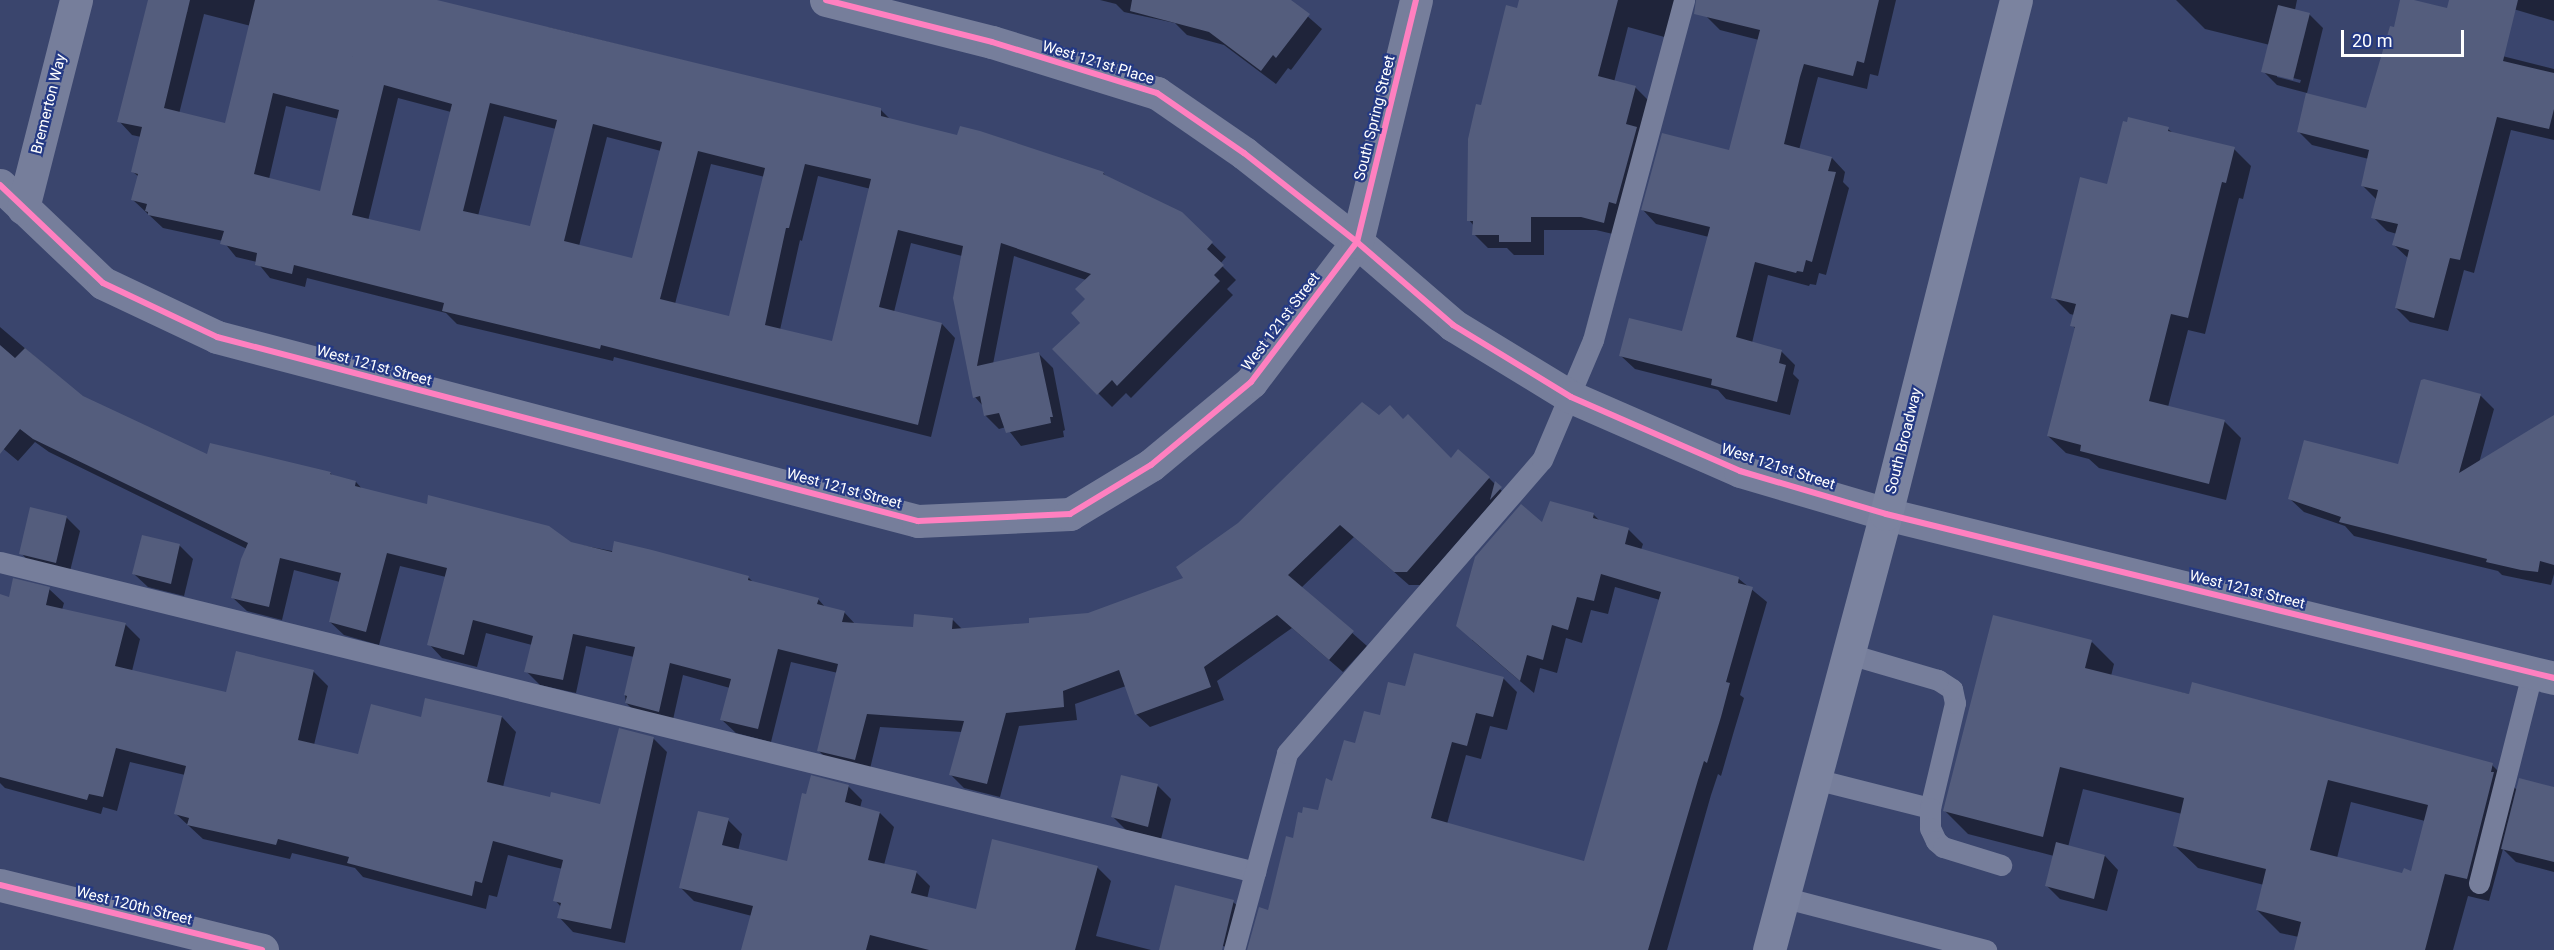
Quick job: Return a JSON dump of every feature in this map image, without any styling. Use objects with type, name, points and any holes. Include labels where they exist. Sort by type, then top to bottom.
[{"type":"main road","name":"South Broadway","points":[[1769,950],[1886,514],[2016,0]]},
{"type":"street","name":"Bremerton Way","points":[[23,208],[76,0]]},
{"type":"street","name":"West 121st Place","points":[[826,0],[992,42],[1157,93],[1244,153],[1357,242]]},
{"type":"street","name":"South Spring Street","points":[[1357,242],[1416,0]]},
{"type":"street","name":"West 121st Street","points":[[0,185],[103,283],[217,337],[918,520],[1070,514],[1151,465],[1251,382],[1357,242],[1453,325],[1570,397],[1740,471],[1886,514],[2543,675]]},
{"type":"street","name":"West 120th Street","points":[[0,885],[262,950]]},
{"type":"lane","points":[[1234,950],[1287,753],[1542,460],[1593,340],[1684,0]]},
{"type":"lane","points":[[0,562],[1255,872]]},
{"type":"lane","points":[[1849,654],[1938,680],[1952,689],[1955,703],[1930,808],[1930,828],[1936,841],[1943,847],[2001,865]]},
{"type":"lane","points":[[2479,883],[2543,675]]},
{"type":"lane","points":[[1815,779],[1930,808]]},
{"type":"lane","points":[[1782,897],[1986,950]]},
{"type":"building","points":[[148,0],[190,0],[164,108],[225,123],[255,0],[437,0],[881,108],[881,116],[957,135],[960,126],[980,131],[1104,172],[1103,174],[1182,212],[1213,242],[1207,249],[1224,265],[1214,275],[1220,281],[1117,386],[1112,380],[1097,395],[1052,349],[1080,323],[1071,313],[1085,299],[1075,289],[1091,274],[1001,243],[977,366],[1039,352],[1053,417],[1050,417],[1051,423],[1006,433],[999,413],[984,416],[980,396],[973,398],[953,298],[963,246],[898,230],[879,307],[942,323],[918,425],[601,345],[600,349],[442,311],[444,303],[294,265],[292,274],[255,265],[257,253],[220,244],[224,231],[148,215],[145,211],[147,204],[131,200],[138,174],[131,172],[142,127],[117,122]],"holes":[[[384,85],[452,104],[420,231],[352,215]],[[273,93],[339,110],[320,191],[254,174]],[[490,103],[557,120],[530,226],[463,211]],[[593,124],[662,142],[632,258],[564,241]],[[698,151],[765,168],[729,316],[660,299]],[[805,164],[871,179],[832,341],[765,325],[786,228],[789,228]]]},
{"type":"building","points":[[1132,0],[1291,0],[1310,14],[1276,58],[1273,55],[1261,71],[1209,32],[1130,11]]},
{"type":"building","points":[[1519,0],[1618,0],[1598,76],[1636,86],[1626,124],[1637,127],[1616,204],[1609,202],[1604,223],[1581,217],[1531,217],[1531,242],[1499,242],[1499,235],[1472,235],[1473,221],[1467,221],[1468,139],[1476,104],[1481,105],[1506,5],[1517,8]]},
{"type":"building","points":[[1696,0],[1879,0],[1864,63],[1857,61],[1853,76],[1804,64],[1800,77],[1784,144],[1832,157],[1828,171],[1836,172],[1812,262],[1806,260],[1803,272],[1797,271],[1796,273],[1755,262],[1736,337],[1782,350],[1779,363],[1786,365],[1777,402],[1711,385],[1712,379],[1619,356],[1629,318],[1682,331],[1710,227],[1641,210],[1662,133],[1729,150],[1760,30],[1694,14]]},
{"type":"building","points":[[2400,0],[2414,0],[2447,8],[2449,0],[2518,0],[2503,61],[2554,73],[2554,109],[2549,129],[2497,117],[2460,260],[2450,258],[2434,318],[2395,308],[2409,250],[2392,245],[2398,224],[2371,218],[2378,190],[2361,186],[2369,150],[2297,132],[2306,93],[2366,108],[2390,26],[2394,27]]},
{"type":"building","points":[[2278,5],[2310,13],[2293,80],[2261,72]]},
{"type":"building","points":[[2128,117],[2169,127],[2168,131],[2235,147],[2226,183],[2222,182],[2188,318],[2171,314],[2149,401],[2225,420],[2209,484],[2080,451],[2081,445],[2047,436],[2075,327],[2070,326],[2076,304],[2051,298],[2080,177],[2107,184],[2123,121],[2127,122]]},
{"type":"building","points":[[0,345],[15,358],[25,348],[83,396],[207,454],[210,443],[331,472],[330,474],[356,481],[355,486],[427,504],[428,495],[549,526],[571,542],[612,552],[614,541],[652,550],[749,576],[748,580],[819,598],[817,604],[845,611],[842,622],[913,627],[914,614],[953,618],[952,629],[1029,623],[1029,618],[1088,613],[1183,578],[1176,567],[1238,523],[1362,402],[1379,415],[1390,405],[1403,419],[1408,414],[1451,458],[1458,449],[1490,477],[1407,572],[1394,572],[1340,525],[1288,575],[1354,631],[1329,660],[1277,615],[1204,667],[1211,687],[1135,715],[1119,670],[1063,691],[1064,707],[1006,713],[987,784],[949,775],[964,721],[867,714],[855,760],[817,751],[838,664],[778,649],[758,729],[720,720],[731,679],[670,663],[659,712],[625,703],[627,696],[624,695],[635,647],[573,634],[563,680],[524,672],[533,636],[473,620],[464,655],[427,645],[447,568],[387,553],[366,632],[329,622],[341,573],[280,558],[269,607],[231,598],[241,559],[248,543],[33,439],[20,429],[0,454]]},
{"type":"building","points":[[2421,380],[2481,394],[2459,473],[2554,415],[2554,565],[2540,561],[2538,572],[2486,562],[2487,559],[2339,522],[2341,517],[2288,499],[2304,440],[2398,464]]},
{"type":"building","points":[[1495,481],[1502,487],[1490,500]]},
{"type":"building","points":[[1550,501],[1594,513],[1593,518],[1629,528],[1625,544],[1739,577],[1738,583],[1753,587],[1726,682],[1730,683],[1721,717],[1707,763],[1704,761],[1698,780],[1648,950],[1247,950],[1259,907],[1268,910],[1286,836],[1293,838],[1298,812],[1302,813],[1303,807],[1318,810],[1326,778],[1332,781],[1344,740],[1355,743],[1364,711],[1380,715],[1388,682],[1405,686],[1414,653],[1504,677],[1493,717],[1476,713],[1467,746],[1452,742],[1431,818],[1584,861],[1661,592],[1601,574],[1594,601],[1577,597],[1568,630],[1552,625],[1543,660],[1527,655],[1520,681],[1456,626],[1475,557],[1521,504],[1542,522]]},
{"type":"building","points":[[30,507],[67,516],[56,563],[19,554]]},
{"type":"building","points":[[142,535],[180,544],[171,584],[132,574]]},
{"type":"building","points":[[13,578],[50,587],[46,605],[126,623],[115,666],[226,692],[236,651],[314,670],[298,740],[358,754],[371,704],[421,717],[425,698],[502,716],[487,782],[550,797],[551,792],[600,804],[619,728],[654,737],[611,929],[557,918],[561,903],[553,901],[563,860],[493,841],[482,883],[475,881],[472,896],[347,863],[349,857],[278,839],[276,845],[187,825],[189,818],[174,814],[186,766],[116,748],[103,797],[89,794],[87,800],[0,777],[0,594],[9,597]]},
{"type":"building","points":[[1993,615],[2092,640],[2085,668],[2189,694],[2192,682],[2493,763],[2491,772],[2494,772],[2467,879],[2445,874],[2425,950],[2294,950],[2301,922],[2256,910],[2266,869],[2173,846],[2184,798],[2060,767],[2043,837],[1943,811]],"holes":[[[2328,780],[2428,805],[2411,871],[2404,868],[2402,873],[2310,850]]]},
{"type":"building","points":[[811,775],[849,785],[845,802],[880,812],[868,860],[917,871],[911,893],[976,909],[992,839],[1098,866],[1075,950],[929,950],[870,935],[866,950],[741,950],[753,906],[679,888],[698,811],[729,818],[722,845],[787,861],[802,793],[806,794]]},
{"type":"building","points":[[1121,775],[1158,784],[1148,827],[1111,817]]},
{"type":"building","points":[[2519,778],[2554,787],[2554,862],[2501,849]]},
{"type":"building","points":[[2056,842],[2105,855],[2094,899],[2045,886]]},
{"type":"building","points":[[1175,885],[1234,900],[1222,950],[1159,950]]},
{"type":"cycle path","points":[[826,0],[992,42],[1157,93],[1244,153],[1357,242],[1453,325],[1571,397],[1740,471],[1886,514],[2554,678]]},
{"type":"cycle path","points":[[0,185],[103,283],[217,337],[918,521],[1070,514],[1151,465],[1251,382],[1357,242],[1416,0]]},
{"type":"cycle path","points":[[0,885],[262,950]]}]
